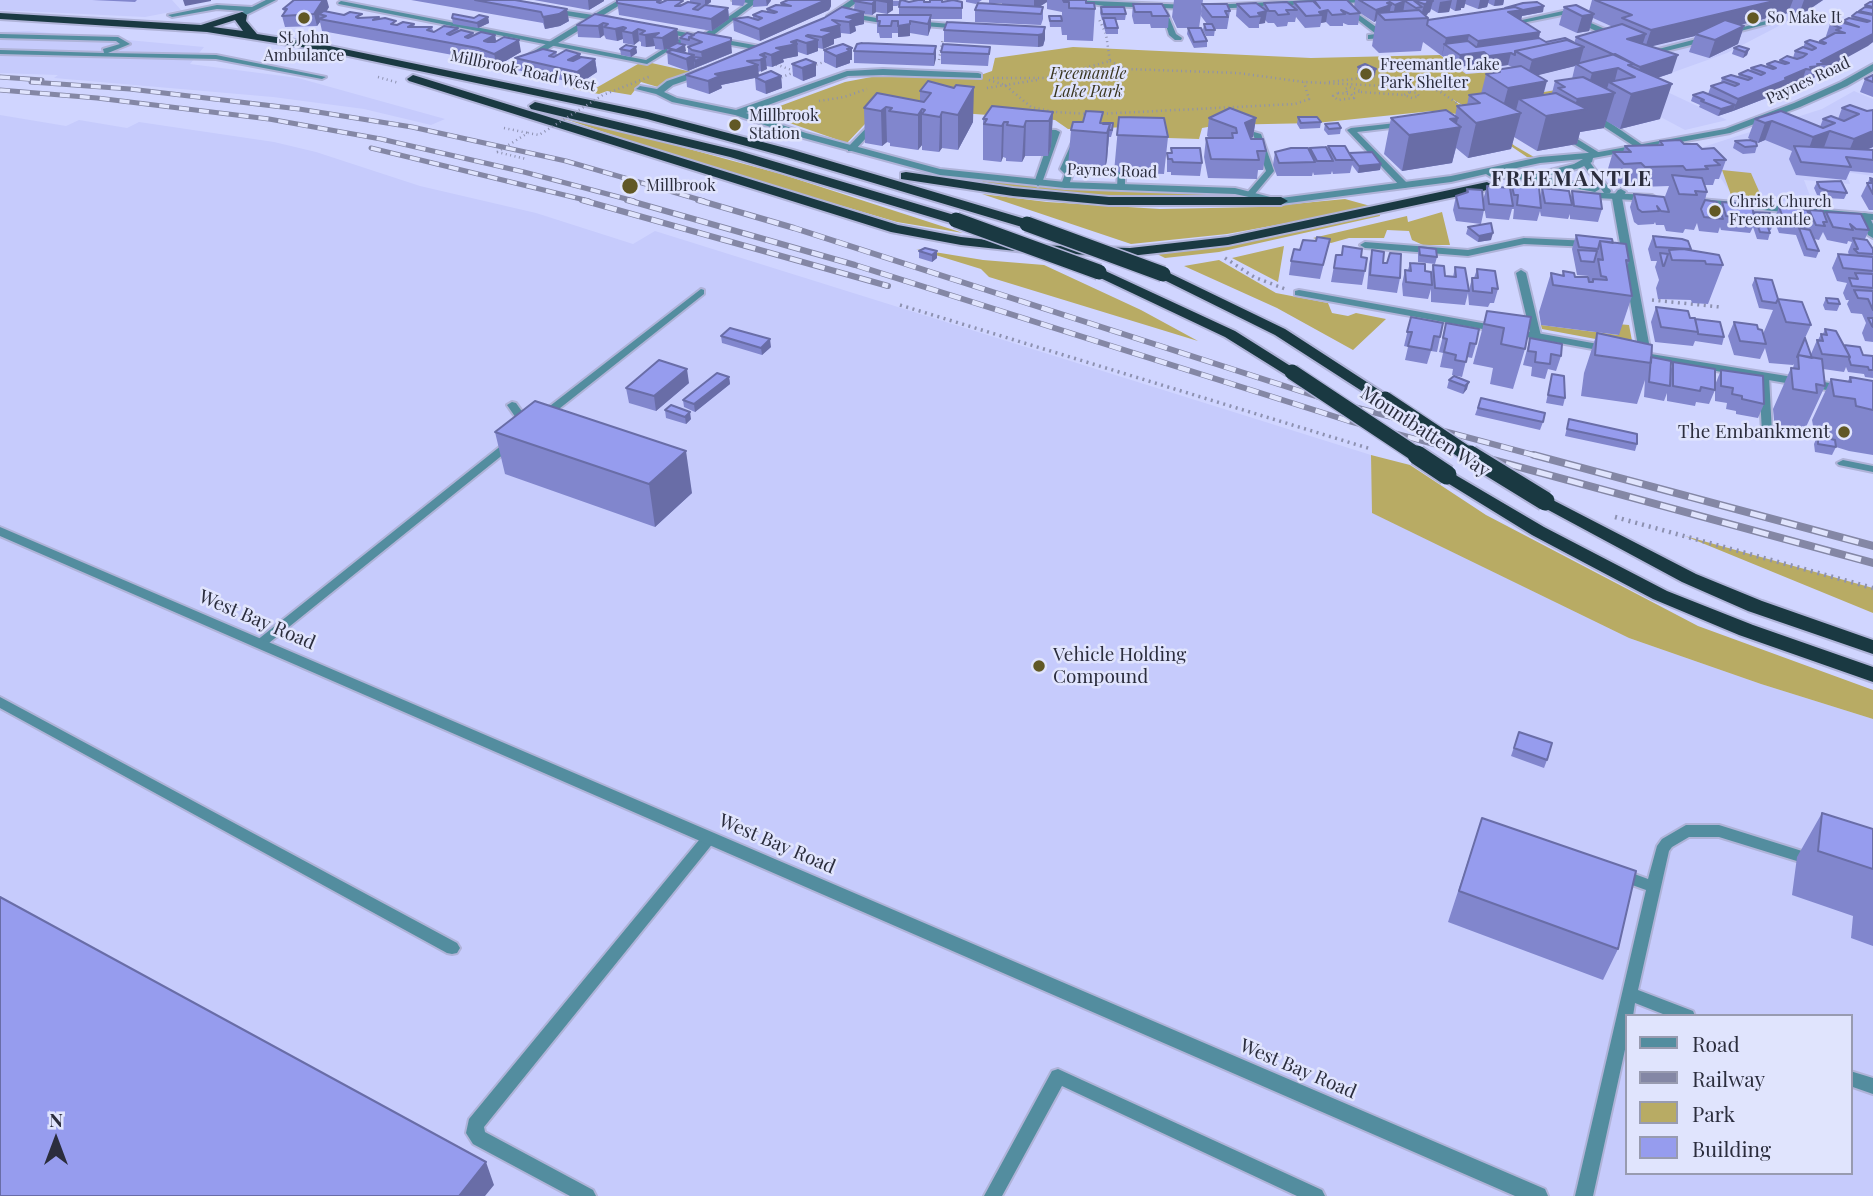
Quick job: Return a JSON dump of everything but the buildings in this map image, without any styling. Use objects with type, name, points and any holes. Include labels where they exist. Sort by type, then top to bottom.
[{"type":"highway","points":[[188,28],[217,23],[246,12]]},
{"type":"highway","points":[[246,12],[240,21],[251,35]]},
{"type":"highway","name":"Millbrook Road West","points":[[0,16],[188,28],[251,35],[589,102],[788,153],[1027,224]]},
{"type":"highway","name":"Millbrook Road West","points":[[0,24],[199,39],[300,55],[686,142],[956,220]]},
{"type":"highway","points":[[407,81],[896,229],[961,241],[1034,249],[1130,252],[1215,243],[1271,234],[1487,186]]},
{"type":"highway","points":[[788,153],[927,180],[1053,196],[1173,203],[1282,201]]},
{"type":"highway","name":"Mountbatten Way","points":[[956,220],[1099,272],[1206,322],[1292,372],[1447,475],[1538,531],[1660,594],[1746,630],[1873,675]]},
{"type":"highway","name":"Mountbatten Way","points":[[1027,224],[1163,274],[1280,332],[1545,501],[1689,578],[1755,606],[1873,647]]},
{"type":"street","points":[[172,15],[217,7],[246,12],[272,0]]},
{"type":"street","points":[[507,70],[624,0]]},
{"type":"street","points":[[815,25],[840,13],[856,0]]},
{"type":"street","points":[[1073,0],[1161,7],[1188,3],[1366,0]]},
{"type":"street","points":[[545,9],[618,22]]},
{"type":"street","points":[[840,13],[883,23],[942,23],[976,29]]},
{"type":"street","points":[[654,29],[765,49]]},
{"type":"street","points":[[749,55],[778,43]]},
{"type":"street","name":"Paynes Road","points":[[640,89],[659,92],[675,100],[737,113],[851,149],[940,172],[1065,185],[1251,193],[1282,201],[1479,174],[1540,160],[1592,158],[1643,148],[1753,123],[1844,84],[1873,67]]},
{"type":"street","points":[[659,92],[670,83],[706,70]]},
{"type":"street","points":[[737,113],[847,74],[883,72],[978,76]]},
{"type":"street","name":"Paynes Road","points":[[1487,186],[1566,168],[1592,158]]},
{"type":"street","points":[[1566,168],[1565,174],[1577,186]]},
{"type":"street","points":[[1479,174],[1529,177],[1619,195]]},
{"type":"street","points":[[1487,186],[1502,188]]},
{"type":"street","points":[[1550,192],[1662,199]]},
{"type":"street","points":[[1619,195],[1646,356]]},
{"type":"street","points":[[1683,201],[1869,217],[1873,235]]},
{"type":"street","points":[[1365,245],[1399,242],[1468,253],[1524,241],[1600,245]]},
{"type":"street","points":[[1613,246],[1626,248]]},
{"type":"street","points":[[1299,293],[1343,306],[1873,394]]},
{"type":"street","name":"West Bay Road","points":[[0,531],[1538,1196]]},
{"type":"lane","points":[[704,38],[754,2],[735,0]]},
{"type":"lane","points":[[1337,2],[1383,36],[1371,37]]},
{"type":"lane","points":[[341,3],[647,62],[690,35]]},
{"type":"lane","points":[[1161,7],[1173,35],[1178,38]]},
{"type":"lane","points":[[1507,24],[1563,13],[1625,41]]},
{"type":"lane","points":[[1575,19],[1588,15]]},
{"type":"lane","points":[[1724,34],[1773,21]]},
{"type":"lane","points":[[0,36],[118,39],[127,44],[105,51],[65,54]]},
{"type":"lane","points":[[1661,61],[1642,55],[1712,37]]},
{"type":"lane","points":[[1638,47],[1650,52]]},
{"type":"lane","points":[[0,52],[216,57],[322,77]]},
{"type":"lane","points":[[851,149],[878,120]]},
{"type":"lane","points":[[1603,122],[1643,148]]},
{"type":"lane","points":[[1404,185],[1351,130],[1421,123]]},
{"type":"lane","points":[[1030,130],[1056,132],[1038,183]]},
{"type":"lane","points":[[1557,131],[1592,158],[1607,191]]},
{"type":"lane","points":[[1251,193],[1270,171],[1257,134]]},
{"type":"lane","points":[[1065,185],[1069,173],[1064,169],[1073,144],[1085,138]]},
{"type":"lane","points":[[1121,172],[1121,187]]},
{"type":"lane","points":[[1521,273],[1536,336]]},
{"type":"lane","points":[[260,644],[529,429],[555,405],[701,292]]},
{"type":"lane","points":[[1763,376],[1767,433]]},
{"type":"lane","points":[[512,405],[529,429]]},
{"type":"lane","points":[[1843,463],[1873,469]]},
{"type":"lane","points":[[0,702],[452,948]]},
{"type":"lane","points":[[1625,1014],[1662,850],[1667,843],[1686,831],[1718,831],[1824,863]]},
{"type":"lane","points":[[587,1196],[479,1138],[475,1133],[475,1125],[709,838]]},
{"type":"lane","points":[[1602,868],[1654,887]]},
{"type":"lane","points":[[1630,994],[1682,1014]]},
{"type":"lane","points":[[1584,1196],[1624,1020]]},
{"type":"lane","points":[[993,1196],[1058,1076],[1316,1196]]},
{"type":"lane","points":[[1852,1079],[1873,1086]]},
{"type":"path","points":[[1087,2],[1103,24],[1110,61]]},
{"type":"path","points":[[940,57],[942,47],[952,48]]},
{"type":"path","points":[[776,80],[834,58]]},
{"type":"path","points":[[992,78],[1045,78],[1110,61],[1127,69]]},
{"type":"path","points":[[771,63],[797,72]]},
{"type":"path","points":[[1073,71],[1127,69],[1238,73],[1304,82],[1411,85]]},
{"type":"path","points":[[375,76],[407,81]]},
{"type":"path","points":[[503,128],[539,135],[603,95],[651,76]]},
{"type":"path","points":[[1321,83],[1368,77],[1395,79],[1431,89],[1452,99],[1469,112]]},
{"type":"path","points":[[1368,77],[1373,85]]},
{"type":"path","points":[[1005,85],[1031,107],[1055,112],[1098,114],[1295,104],[1309,99],[1304,82]]},
{"type":"path","points":[[1326,83],[1338,93],[1361,92],[1412,98],[1419,96],[1414,92],[1431,89]]},
{"type":"path","points":[[1338,93],[1334,97],[1345,103],[1354,98],[1344,90],[1350,87],[1361,92]]},
{"type":"path","points":[[543,127],[555,131]]},
{"type":"path","points":[[526,159],[497,152],[528,133]]},
{"type":"path","points":[[1221,255],[1254,277],[1299,293]]},
{"type":"path","points":[[1636,298],[1720,307]]},
{"type":"shaded area","points":[[0,0],[172,0],[181,10],[145,17],[0,10]]},
{"type":"shaded area","points":[[1651,0],[1824,0],[1799,18],[1796,17],[1727,53],[1646,82],[1727,120],[1685,130],[1597,83],[1544,92],[1503,71],[1466,74],[1431,48],[1496,26]]},
{"type":"shaded area","points":[[29,31],[204,47],[190,64],[298,78],[445,119],[431,125],[364,109],[273,97],[54,78],[58,75],[0,73],[0,32]]},
{"type":"shaded area","points":[[1854,91],[1873,99],[1873,176],[1846,172],[1850,184],[1804,180],[1813,204],[1733,196],[1700,148],[1822,109]]},
{"type":"shaded area","points":[[0,115],[66,126],[79,120],[127,128],[139,122],[274,142],[316,152],[420,186],[536,213],[633,244],[655,231],[1371,455],[1373,513],[1629,638],[1873,719],[1873,1196],[0,1196]]},
{"type":"green space","name":"Freemantle Lake Park","points":[[1073,47],[1311,58],[1440,55],[1466,74],[1503,71],[1544,92],[1597,83],[1602,86],[1464,106],[1452,99],[1534,157],[1527,157],[1465,115],[1432,111],[1316,123],[1219,125],[1202,128],[1199,139],[1168,138],[1163,126],[1068,129],[1055,120],[881,107],[847,143],[761,113],[845,82],[882,75],[978,76],[992,71],[995,58]]},
{"type":"green space","points":[[647,62],[692,72],[658,87],[641,82],[631,95],[607,91],[599,94],[573,89],[579,84],[596,88],[638,64]]},
{"type":"green space","points":[[507,105],[575,118],[781,174],[963,233],[897,222],[699,164],[571,121]]},
{"type":"green space","points":[[1722,170],[1751,173],[1762,198],[1731,195]]},
{"type":"green space","points":[[981,183],[1106,189],[1240,192],[1250,197],[1136,198],[1062,193]]},
{"type":"green space","points":[[982,194],[1047,202],[1160,209],[1261,207],[1345,199],[1374,207],[1227,234],[1131,244]]},
{"type":"green space","points":[[1379,212],[1380,216],[1219,252],[1165,258],[1155,253],[1255,240]]},
{"type":"green space","points":[[1442,212],[1450,245],[1423,245],[1412,240],[1409,231],[1387,230],[1384,238],[1349,238],[1331,243],[1313,238],[1407,216],[1408,222]]},
{"type":"green space","points":[[1284,246],[1278,282],[1232,258]]},
{"type":"green space","points":[[916,249],[983,260],[1044,265],[1141,310],[1198,341],[989,277],[981,269]]},
{"type":"green space","points":[[1219,260],[1276,293],[1328,303],[1332,313],[1348,316],[1356,313],[1386,319],[1353,350],[1277,308],[1184,266]]},
{"type":"green space","points":[[1617,324],[1629,325],[1633,346],[1542,329],[1541,325],[1618,335]]},
{"type":"green space","points":[[1371,455],[1410,465],[1486,515],[1698,626],[1873,690],[1873,719],[1629,638],[1372,513]]},
{"type":"green space","points":[[1685,536],[1873,588],[1873,613]]},
{"type":"railway","points":[[0,77],[42,80]]},
{"type":"railway","points":[[31,82],[130,89],[299,109],[412,127],[566,161],[704,201]]},
{"type":"railway","points":[[0,90],[97,98],[269,119],[381,139],[634,201]]},
{"type":"railway","points":[[371,148],[589,201]]},
{"type":"railway","points":[[582,200],[888,286]]},
{"type":"railway","points":[[627,200],[855,265],[1349,421],[1482,457]]},
{"type":"railway","points":[[698,200],[794,228],[1328,400],[1541,457]]},
{"type":"railway","points":[[1475,455],[1873,563]]},
{"type":"railway","points":[[1534,455],[1873,546]]},
{"type":"place","name":"St John Ambulance","points":[[304,18]]},
{"type":"place","name":"So Make It","points":[[1753,18]]},
{"type":"place","name":"Freemantle Lake Park Shelter","points":[[1366,74]]},
{"type":"place","name":"Millbrook Station","points":[[735,125]]},
{"type":"place","name":"Millbrook","points":[[630,186]]},
{"type":"place","name":"Christ Church Freemantle","points":[[1715,211]]},
{"type":"place","name":"The Embankment","points":[[1844,432]]},
{"type":"place","name":"Vehicle Holding Compound","points":[[1039,666]]},
{"type":"district","name":"FREEMANTLE","points":[[1572,179]]}]
